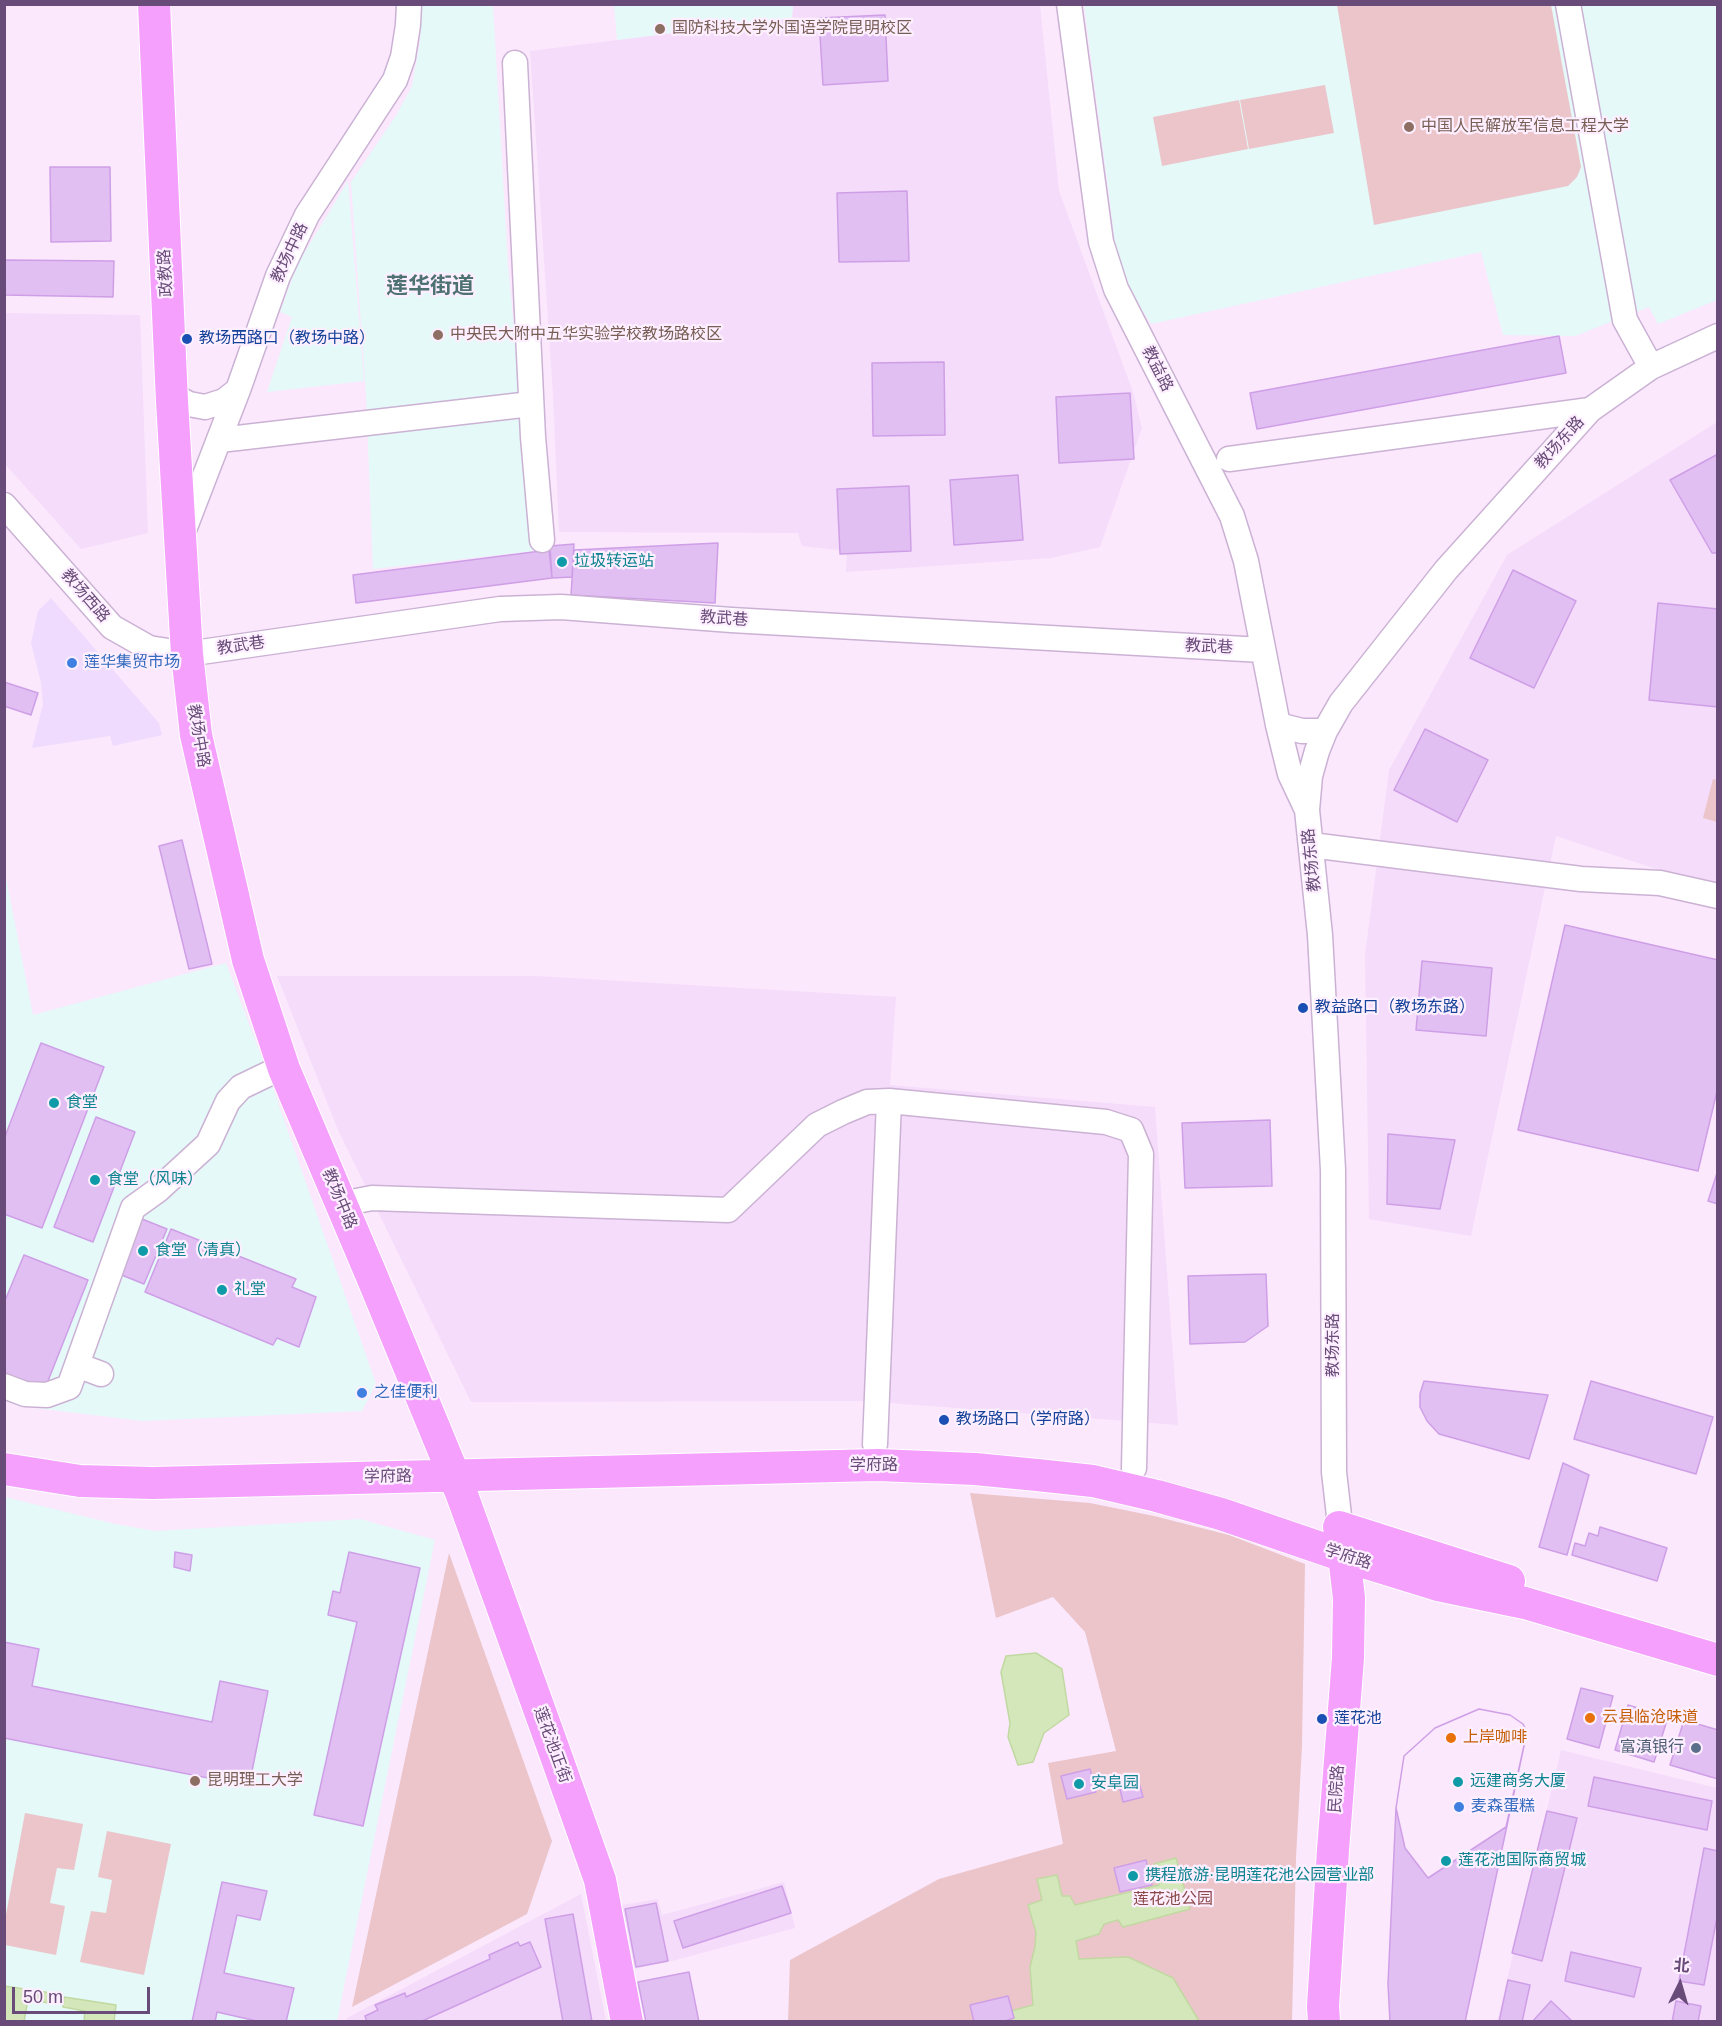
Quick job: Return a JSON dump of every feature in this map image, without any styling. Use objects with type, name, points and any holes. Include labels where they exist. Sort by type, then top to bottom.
[{"type":"main road","name":"政教路","points":[[154,4],[180,540]]},
{"type":"main road","name":"教场中路","points":[[180,540],[196,735],[248,960],[284,1069],[373,1278],[452,1475]]},
{"type":"main road","name":"学府路","points":[[4,1469],[80,1481],[153,1483],[878,1465],[975,1468],[1093,1481],[1127,1488],[1221,1514],[1476,1571],[1718,1642]]},
{"type":"main road","name":"莲花池正街","points":[[452,1475],[465,1504],[600,1880],[627,2022]]},
{"type":"main road","name":"学府路","points":[[1341,1542],[1438,1585],[1525,1603],[1718,1660]]},
{"type":"main road","name":"民院路","points":[[1324,2022],[1329,1910],[1348,1658],[1348,1598],[1341,1542]]},
{"type":"street","name":"教场中路","points":[[180,540],[220,440],[278,276],[307,215],[395,80],[404,57],[409,4]]},
{"type":"street","name":"教益路","points":[[1069,4],[1101,242],[1116,290],[1232,516],[1246,561],[1262,650],[1290,774],[1307,810]]},
{"type":"street","points":[[1568,4],[1625,320],[1651,367]]},
{"type":"street","points":[[515,63],[531,404],[542,540]]},
{"type":"street","name":"教场东路","points":[[1341,1542],[1334,1472],[1333,1170],[1320,935],[1307,810],[1310,776],[1325,731],[1341,703],[1446,570],[1590,410],[1651,367],[1718,336]]},
{"type":"street","points":[[172,395],[189,404],[205,407],[224,401],[238,390]]},
{"type":"street","points":[[220,440],[531,404]]},
{"type":"street","points":[[1229,459],[1590,410]]},
{"type":"street","name":"教场西路","points":[[4,505],[112,627],[149,648],[188,654]]},
{"type":"street","name":"教武巷","points":[[188,654],[500,609],[561,607],[731,620],[1262,650]]},
{"type":"street","points":[[1278,725],[1302,731],[1325,731]]},
{"type":"street","points":[[1311,846],[1581,879],[1660,883],[1718,896]]},
{"type":"street","points":[[4,1386],[25,1394],[47,1395],[69,1387],[133,1208],[158,1190],[208,1144],[228,1101],[241,1087],[268,1074]]},
{"type":"street","points":[[340,1204],[372,1198],[728,1210],[817,1125],[867,1102],[889,1101],[1106,1122],[1131,1130],[1142,1154],[1134,1468]]},
{"type":"street","points":[[875,1444],[889,1101]]},
{"type":"street","points":[[77,1365],[101,1374]]},
{"type":"shaded area","name":"国防科技大学外国语学院昆明校区","points":[[614,4],[793,5],[792,18],[617,40]]},
{"type":"shaded area","name":"中央民大附中五华实验学校教场路校区","points":[[422,5],[493,5],[508,265],[535,551],[373,569],[366,395],[351,182],[397,114],[412,86],[420,41]]},
{"type":"shaded area","points":[[793,5],[1040,5],[1059,191],[1133,392],[1142,428],[1100,547],[1051,558],[846,572],[847,551],[802,546],[798,533],[559,532],[553,394],[530,51],[792,18]]},
{"type":"shaded area","name":"中国人民解放军信息工程大学","points":[[1084,5],[1717,5],[1717,300],[1658,324],[1649,307],[1575,336],[1503,335],[1481,252],[1151,324],[1133,296],[1116,250]]},
{"type":"shaded area","points":[[348,181],[364,381],[267,392],[292,317],[280,312],[297,265]]},
{"type":"shaded area","points":[[5,313],[140,315],[148,533],[81,549],[5,464]]},
{"type":"shaded area","points":[[1717,422],[1717,889],[1556,836],[1471,1236],[1369,1219],[1365,955],[1389,770],[1507,555]]},
{"type":"shaded area","name":"莲华集贸市场","points":[[51,598],[159,723],[162,735],[113,746],[110,736],[32,748],[43,704],[41,683],[31,643],[38,611]]},
{"type":"shaded area","points":[[5,873],[33,1015],[226,963],[268,1074],[376,1384],[362,1411],[142,1421],[19,1406],[5,1401]]},
{"type":"shaded area","points":[[277,976],[535,976],[896,997],[890,1085],[1155,1107],[1178,1425],[864,1401],[471,1402],[338,1130]]},
{"type":"shaded area","name":"昆明理工大学","points":[[5,1497],[115,1524],[155,1531],[360,1519],[435,1540],[337,2021],[5,2022]]},
{"type":"shaded area","points":[[1036,1653],[1062,1669],[1069,1715],[1044,1733],[1033,1762],[1018,1765],[1008,1737],[1010,1723],[1001,1672],[1006,1656]]},
{"type":"shaded area","points":[[1561,1750],[1717,1788],[1717,2021],[1497,2022]]},
{"type":"shaded area","points":[[1176,1858],[1190,1909],[1123,1927],[1118,1920],[1104,1924],[1099,1934],[1076,1941],[1079,1959],[1128,1957],[1173,1978],[1199,2021],[971,2022],[1033,2005],[1030,1967],[1036,1932],[1028,1905],[1042,1900],[1037,1879],[1057,1875],[1062,1896],[1070,1896],[1075,1905],[1159,1885],[1154,1864]]},
{"type":"shaded area","points":[[784,1882],[795,1928],[635,1969],[622,1905],[658,1899],[662,1915]]},
{"type":"shaded area","points":[[581,1894],[606,2021],[346,2022],[347,2018]]},
{"type":"shaded area","points":[[4,1986],[52,1993],[50,2003],[28,2000],[24,2021],[5,2021]]},
{"type":"shaded area","points":[[64,1997],[116,2005],[114,2021],[84,2021],[85,2011],[63,2007]]},
{"type":"green space","points":[[1337,5],[1551,5],[1581,167],[1577,177],[1568,186],[1374,225]]},
{"type":"green space","points":[[1325,85],[1334,133],[1249,149],[1240,100]]},
{"type":"green space","points":[[1239,100],[1248,149],[1162,166],[1153,117]]},
{"type":"green space","points":[[1713,779],[1717,780],[1717,822],[1703,818]]},
{"type":"green space","name":"莲花池公园","points":[[970,1493],[1090,1503],[1154,1516],[1229,1535],[1305,1564],[1302,1746],[1296,1858],[1292,2021],[788,2022],[790,1960],[939,1879],[1063,1844],[1048,1763],[1116,1751],[1085,1632],[1053,1597],[996,1618]]},
{"type":"green space","points":[[449,1553],[552,1841],[527,1914],[352,2007]]},
{"type":"green space","points":[[25,1813],[83,1824],[74,1870],[57,1868],[50,1903],[65,1906],[56,1955],[5,1945],[5,1920]]},
{"type":"green space","points":[[107,1831],[171,1844],[144,1975],[80,1962],[91,1911],[106,1913],[112,1880],[98,1877]]},
{"type":"building","points":[[885,15],[888,81],[823,85],[819,18]]},
{"type":"building","points":[[50,167],[110,167],[111,241],[51,242]]},
{"type":"building","points":[[907,191],[909,261],[839,262],[837,193]]},
{"type":"building","points":[[4,260],[114,261],[113,297],[4,295]]},
{"type":"building","points":[[1559,336],[1566,373],[1257,429],[1250,393]]},
{"type":"building","points":[[944,362],[945,435],[873,436],[872,363]]},
{"type":"building","points":[[1130,393],[1134,459],[1059,463],[1056,397]]},
{"type":"building","points":[[1718,454],[1718,553],[1712,553],[1670,480]]},
{"type":"building","points":[[1018,475],[1023,540],[954,545],[950,480]]},
{"type":"building","points":[[909,486],[911,551],[840,554],[837,489]]},
{"type":"building","points":[[718,543],[715,603],[571,595],[574,550]]},
{"type":"building","name":"垃圾转运站","points":[[574,544],[572,577],[552,578],[550,546]]},
{"type":"building","points":[[549,550],[552,578],[356,603],[353,575]]},
{"type":"building","points":[[1513,570],[1576,601],[1534,688],[1470,658]]},
{"type":"building","points":[[1658,603],[1718,609],[1718,707],[1649,700]]},
{"type":"building","points":[[4,682],[38,693],[31,715],[4,706]]},
{"type":"building","points":[[1425,729],[1488,760],[1457,822],[1394,790]]},
{"type":"building","points":[[182,840],[212,964],[189,969],[159,846]]},
{"type":"building","points":[[1565,925],[1718,960],[1718,1087],[1698,1171],[1518,1130]]},
{"type":"building","points":[[1422,961],[1492,968],[1486,1036],[1416,1030]]},
{"type":"building","name":"食堂","points":[[41,1043],[104,1067],[42,1228],[4,1214],[4,1139]]},
{"type":"building","name":"食堂（风味）","points":[[96,1117],[135,1132],[93,1242],[54,1227]]},
{"type":"building","points":[[1270,1120],[1272,1186],[1185,1188],[1182,1123]]},
{"type":"building","points":[[1388,1134],[1455,1140],[1440,1209],[1387,1204]]},
{"type":"building","points":[[1718,1170],[1718,1204],[1708,1201]]},
{"type":"building","name":"食堂（清真）","points":[[142,1219],[167,1229],[144,1284],[119,1274]]},
{"type":"building","name":"礼堂","points":[[171,1229],[296,1279],[292,1287],[316,1297],[299,1347],[277,1338],[273,1345],[145,1292]]},
{"type":"building","points":[[24,1255],[88,1280],[44,1391],[4,1376],[4,1303]]},
{"type":"building","points":[[1266,1274],[1268,1326],[1245,1342],[1190,1344],[1188,1276]]},
{"type":"building","points":[[1424,1381],[1548,1395],[1529,1459],[1439,1434],[1427,1421],[1420,1407],[1420,1394]]},
{"type":"building","points":[[1591,1381],[1713,1417],[1696,1474],[1574,1439]]},
{"type":"building","points":[[1563,1463],[1589,1475],[1567,1555],[1539,1547]]},
{"type":"building","points":[[1600,1527],[1667,1548],[1657,1581],[1572,1555],[1575,1543],[1585,1546],[1589,1533],[1598,1536]]},
{"type":"building","points":[[175,1552],[192,1555],[190,1571],[174,1567]]},
{"type":"building","points":[[349,1552],[420,1568],[363,1826],[314,1815],[357,1622],[328,1615],[333,1591],[340,1593]]},
{"type":"building","points":[[4,1642],[39,1649],[32,1686],[212,1722],[220,1681],[268,1691],[249,1786],[4,1738]]},
{"type":"building","name":"云县临沧味道","points":[[1581,1688],[1613,1696],[1599,1748],[1567,1739]]},
{"type":"building","points":[[1628,1705],[1668,1717],[1654,1762],[1615,1750]]},
{"type":"building","name":"莲花池国际商贸城","points":[[1479,1709],[1510,1715],[1523,1724],[1527,1732],[1465,2022],[1390,2022],[1388,1984],[1396,1808],[1404,1756],[1435,1728]]},
{"type":"building","name":"远建商务大厦","points":[[1479,1709],[1510,1715],[1523,1724],[1527,1732],[1506,1827],[1428,1878],[1405,1848],[1396,1808],[1404,1756],[1435,1728]]},
{"type":"building","name":"富滇银行","points":[[1684,1720],[1718,1730],[1718,1779],[1670,1765]]},
{"type":"building","name":"安阜园","points":[[1090,1769],[1096,1792],[1067,1799],[1061,1776]]},
{"type":"building","points":[[1594,1777],[1712,1801],[1707,1830],[1588,1806]]},
{"type":"building","points":[[1138,1779],[1143,1797],[1123,1802],[1119,1785]]},
{"type":"building","points":[[1547,1811],[1577,1818],[1542,1961],[1512,1953]]},
{"type":"building","points":[[1704,1848],[1718,1851],[1718,1912],[1704,1985],[1679,1981]]},
{"type":"building","name":"携程旅游·昆明莲花池公园营业部","points":[[1146,1860],[1152,1885],[1120,1892],[1114,1868]]},
{"type":"building","points":[[222,1882],[267,1891],[260,1920],[237,1915],[224,1973],[294,1988],[286,2022],[261,2022],[217,2012],[215,2022],[192,2022]]},
{"type":"building","points":[[782,1886],[791,1913],[683,1948],[674,1921]]},
{"type":"building","points":[[656,1903],[668,1961],[636,1967],[625,1909]]},
{"type":"building","points":[[573,1914],[592,2022],[563,2022],[545,1919]]},
{"type":"building","points":[[518,1942],[520,1946],[530,1942],[541,1967],[420,2022],[367,2022],[365,2016],[378,2010],[375,2005],[405,1993],[406,1997],[490,1959],[489,1955]]},
{"type":"building","points":[[1571,1952],[1641,1968],[1634,1997],[1565,1981]]},
{"type":"building","points":[[689,1972],[699,2022],[646,2022],[638,1982]]},
{"type":"building","points":[[1508,1980],[1530,1985],[1522,2022],[1499,2022]]},
{"type":"building","points":[[1008,1996],[1014,2018],[1002,2022],[974,2022],[970,2005]]},
{"type":"building","points":[[1551,2001],[1572,2021],[1571,2022],[1532,2022]]},
{"type":"building","points":[[1676,2001],[1701,2006],[1698,2022],[1672,2022]]},
{"type":"place","name":"国防科技大学外国语学院昆明校区","points":[[660,29]]},
{"type":"place","name":"中国人民解放军信息工程大学","points":[[1409,127]]},
{"type":"place","name":"中央民大附中五华实验学校教场路校区","points":[[438,335]]},
{"type":"place","name":"教场西路口（教场中路）","points":[[187,339]]},
{"type":"place","name":"垃圾转运站","points":[[562,562]]},
{"type":"place","name":"莲华集贸市场","points":[[72,663]]},
{"type":"place","name":"教益路口（教场东路）","points":[[1303,1008]]},
{"type":"place","name":"食堂","points":[[54,1103]]},
{"type":"place","name":"食堂（风味）","points":[[95,1180]]},
{"type":"place","name":"食堂（清真）","points":[[143,1251]]},
{"type":"place","name":"礼堂","points":[[222,1290]]},
{"type":"place","name":"之佳便利","points":[[362,1393]]},
{"type":"place","name":"教场路口（学府路）","points":[[944,1420]]},
{"type":"place","name":"云县临沧味道","points":[[1590,1718]]},
{"type":"place","name":"莲花池","points":[[1322,1719]]},
{"type":"place","name":"上岸咖啡","points":[[1451,1738]]},
{"type":"place","name":"富滇银行","points":[[1696,1748]]},
{"type":"place","name":"昆明理工大学","points":[[195,1781]]},
{"type":"place","name":"远建商务大厦","points":[[1458,1782]]},
{"type":"place","name":"安阜园","points":[[1079,1784]]},
{"type":"place","name":"麦森蛋糕","points":[[1459,1807]]},
{"type":"place","name":"莲花池国际商贸城","points":[[1446,1861]]},
{"type":"place","name":"携程旅游·昆明莲花池公园营业部","points":[[1133,1876]]},
{"type":"district","name":"莲华街道","points":[[430,287]]}]
